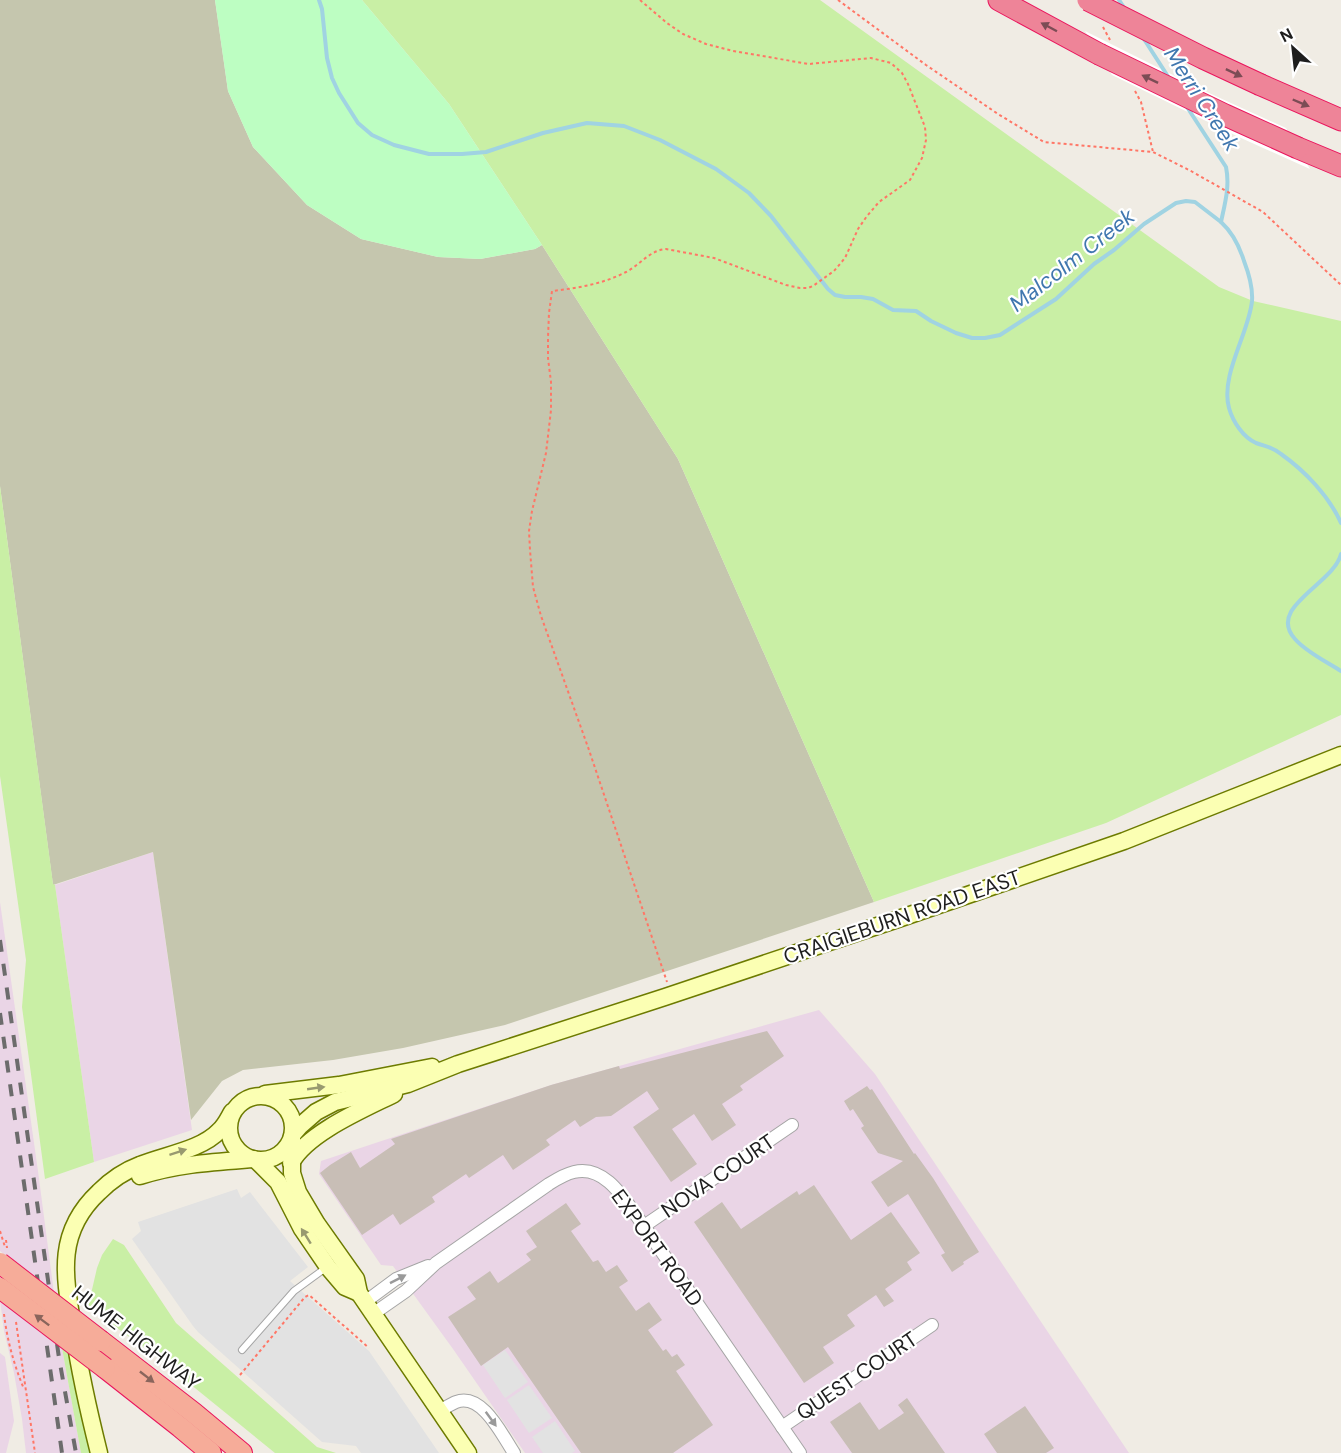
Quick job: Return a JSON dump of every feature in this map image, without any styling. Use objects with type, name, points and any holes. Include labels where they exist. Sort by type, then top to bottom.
[{"type":"highway","points":[[999,0],[1099,54],[1225,115],[1341,166]]},
{"type":"highway","points":[[1088,0],[1192,53],[1341,120]]},
{"type":"highway","name":"HUME HIGHWAY","points":[[0,1263],[194,1413],[242,1453]]},
{"type":"highway","name":"HUME HIGHWAY","points":[[0,1288],[211,1453]]},
{"type":"main road","name":"CRAIGIEBURN ROAD EAST","points":[[292,1135],[316,1112],[335,1102],[422,1080],[458,1064],[895,920],[1124,841],[1341,755]]},
{"type":"main road","name":"CRAIGIEBURN ROAD EAST","points":[[258,1095],[339,1085],[458,1064]]},
{"type":"main road","points":[[291,1163],[301,1148],[326,1131],[422,1080]]},
{"type":"main road","points":[[99,1453],[80,1376],[66,1281],[66,1256],[75,1221],[91,1199],[110,1182],[130,1169],[190,1148],[211,1138],[221,1129],[241,1102],[258,1095],[274,1098],[287,1108],[292,1118],[291,1163],[297,1192],[356,1278],[365,1303],[468,1453]]},
{"type":"main road","points":[[232,1112],[228,1125],[232,1143],[241,1154],[255,1159],[278,1182],[302,1228],[328,1267],[345,1287],[365,1303]]},
{"type":"main road","points":[[91,1199],[122,1183],[154,1172],[193,1164],[265,1160],[279,1155],[286,1148],[292,1135]]},
{"type":"street","name":"NOVA COURT","points":[[644,1226],[792,1125]]},
{"type":"street","name":"EXPORT ROAD","points":[[365,1303],[405,1291],[436,1263],[549,1184],[575,1171],[589,1171],[608,1181],[644,1226],[800,1453]]},
{"type":"street","name":"QUEST COURT","points":[[782,1427],[932,1325]]},
{"type":"street","points":[[439,1411],[458,1401],[470,1400],[479,1405],[514,1453]]},
{"type":"lane","points":[[242,1350],[294,1291],[328,1267]]},
{"type":"path","points":[[640,0],[683,34],[706,44],[732,51],[809,64],[871,58],[891,63],[902,73],[909,84],[926,127],[922,158],[910,180],[879,202],[858,229],[845,258],[822,281],[808,288],[786,285],[714,258],[658,249],[628,272],[611,279],[574,289],[552,291],[548,337],[551,410],[546,453],[529,531],[533,587],[671,995]]},
{"type":"path","points":[[838,0],[926,65],[1044,142],[1153,152],[1191,171],[1263,212],[1341,285]]},
{"type":"path","points":[[0,1231],[8,1254],[6,1240]]},
{"type":"path","points":[[240,1375],[309,1295],[369,1348]]},
{"type":"path","points":[[4,1311],[14,1363],[26,1394]]},
{"type":"path","points":[[15,1314],[35,1453]]},
{"type":"shaded area","points":[[0,0],[215,0],[228,91],[253,147],[307,205],[361,239],[438,257],[480,259],[535,249],[542,245],[678,459],[874,902],[505,1025],[403,1048],[333,1060],[243,1070],[222,1081],[191,1120],[153,852],[53,885],[0,486]]},
{"type":"shaded area","points":[[153,852],[192,1130],[94,1162],[55,885]]},
{"type":"shaded area","points":[[0,902],[38,1171],[54,1293],[0,1251]]},
{"type":"shaded area","points":[[819,1010],[875,1074],[1129,1453],[525,1453],[393,1266],[381,1265],[319,1174],[321,1161],[551,1085]]},
{"type":"shaded area","points":[[237,1189],[241,1198],[250,1192],[308,1267],[290,1281],[369,1351],[439,1453],[361,1453],[356,1446],[322,1442],[193,1326],[132,1239],[141,1231],[138,1222]]},
{"type":"shaded area","points":[[0,1300],[62,1348],[81,1453],[26,1453]]},
{"type":"shaded area","points":[[505,1350],[528,1382],[505,1398],[483,1365]]},
{"type":"shaded area","points":[[0,1353],[5,1357],[14,1421],[6,1453],[0,1453]]},
{"type":"shaded area","points":[[529,1385],[552,1418],[529,1433],[507,1400]]},
{"type":"shaded area","points":[[555,1421],[575,1451],[572,1453],[543,1453],[532,1437]]},
{"type":"green space","points":[[215,0],[362,0],[449,104],[542,245],[535,249],[480,259],[438,257],[361,239],[307,205],[253,147],[228,91]]},
{"type":"green space","points":[[362,0],[820,0],[1219,287],[1253,301],[1341,321],[1341,715],[1106,823],[874,902],[678,459],[449,104]]},
{"type":"green space","points":[[0,486],[53,884],[55,885],[94,1162],[45,1179],[22,1007],[26,960],[0,776]]},
{"type":"green space","points":[[113,1239],[124,1245],[176,1323],[317,1447],[336,1453],[275,1453],[153,1354],[88,1307],[97,1268],[102,1255]]},
{"type":"green space","points":[[62,1348],[69,1353],[91,1453],[81,1453]]},
{"type":"pier","points":[[1085,31],[1209,93],[1286,128],[1310,169],[1112,75]]},
{"type":"building","points":[[767,1031],[784,1056],[740,1086],[743,1090],[722,1104],[736,1125],[712,1141],[694,1114],[672,1129],[697,1164],[671,1182],[633,1127],[659,1109],[647,1091],[611,1116],[596,1117],[580,1127],[575,1120],[546,1140],[550,1145],[513,1170],[503,1155],[469,1178],[466,1174],[432,1197],[435,1202],[400,1225],[393,1214],[362,1235],[320,1173],[351,1152],[360,1168],[395,1144],[391,1139],[551,1085],[619,1066],[620,1069]]},
{"type":"building","points":[[867,1086],[870,1090],[872,1089],[914,1154],[933,1178],[979,1252],[952,1272],[941,1255],[945,1253],[908,1194],[888,1207],[871,1182],[903,1161],[878,1153],[861,1128],[864,1126],[853,1109],[850,1111],[844,1101]]},
{"type":"building","points":[[814,1185],[851,1240],[891,1212],[920,1253],[907,1262],[912,1270],[885,1289],[894,1301],[884,1307],[876,1295],[847,1315],[855,1326],[823,1347],[834,1363],[804,1383],[694,1222],[722,1202],[741,1229],[797,1191],[799,1195]]},
{"type":"building","points":[[566,1203],[581,1224],[571,1231],[593,1262],[598,1260],[606,1272],[617,1265],[628,1281],[619,1287],[636,1311],[649,1302],[662,1320],[648,1330],[663,1351],[666,1349],[672,1357],[677,1354],[685,1365],[676,1371],[713,1425],[673,1453],[581,1453],[508,1347],[481,1366],[448,1317],[476,1299],[467,1287],[490,1271],[498,1283],[531,1260],[526,1254],[537,1247],[526,1231]]},
{"type":"building","points":[[907,1398],[945,1453],[852,1453],[830,1422],[860,1402],[879,1430],[904,1413],[898,1405]]},
{"type":"building","points":[[1025,1406],[1054,1448],[1046,1453],[997,1453],[984,1434]]},
{"type":"waterway","name":"Malcolm Creek","points":[[319,0],[332,78],[358,123],[372,135],[394,145],[429,154],[462,154],[486,152],[543,133],[587,123],[624,126],[660,140],[716,169],[749,193],[771,216],[835,295],[873,299],[893,310],[916,311],[931,321],[972,338],[1000,335],[1056,299],[1094,264],[1144,224],[1176,203],[1195,202],[1221,222]]},
{"type":"waterway","name":"Merri Creek","points":[[1119,0],[1125,9]]},
{"type":"waterway","name":"Merri Creek","points":[[1142,36],[1169,78]]},
{"type":"waterway","name":"Merri Creek","points":[[1187,107],[1226,167],[1227,188],[1221,222],[1238,245],[1251,286],[1250,313],[1228,382],[1229,408],[1236,424],[1247,437],[1278,451],[1307,476],[1330,503],[1341,523]]},
{"type":"waterway","name":"Merri Creek","points":[[1341,554],[1336,565],[1295,606],[1289,616],[1288,627],[1295,639],[1305,648],[1341,671]]},
{"type":"railway","points":[[0,940],[59,1358],[76,1453]]},
{"type":"railway","points":[[0,1013],[62,1453]]}]
